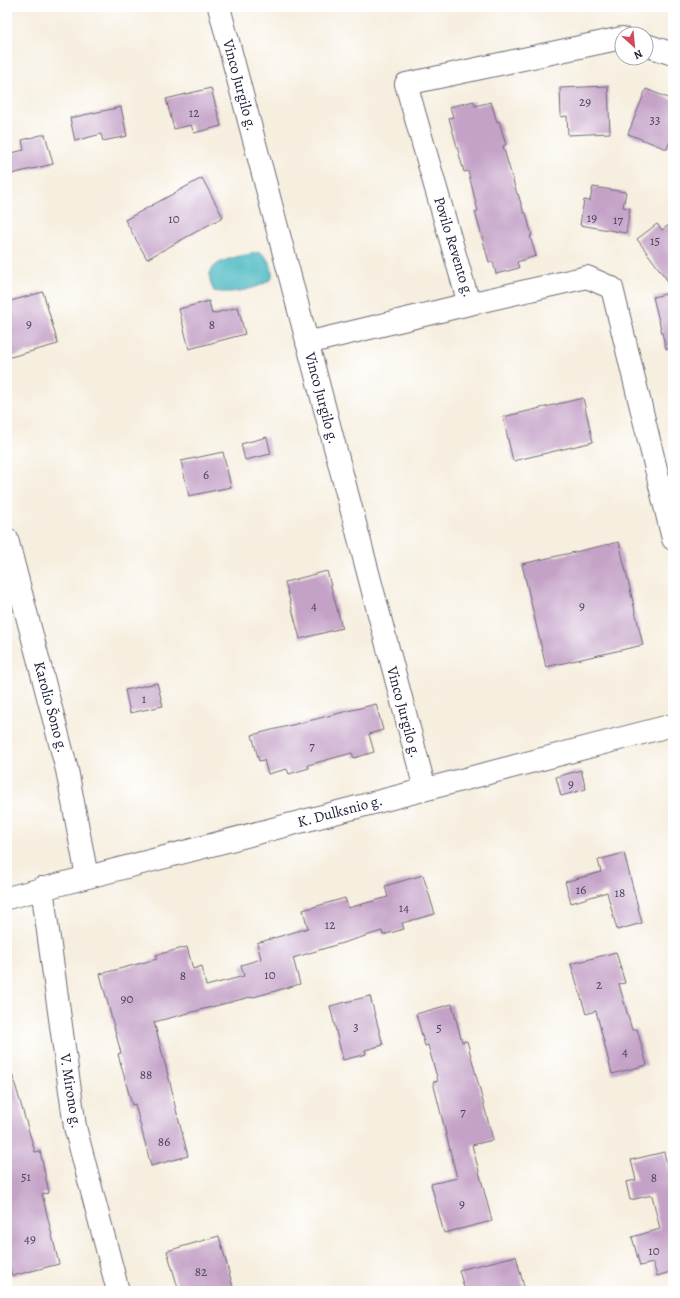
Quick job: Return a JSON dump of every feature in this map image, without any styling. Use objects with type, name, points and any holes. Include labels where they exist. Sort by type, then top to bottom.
[{"type":"street","name":"Vinco Jurgilo g.","points":[[219,7],[425,789]]},
{"type":"street","name":"Povilo Revento g.","points":[[614,40],[406,84],[469,304],[587,277],[612,288],[673,539]]},
{"type":"street","points":[[654,48],[673,54]]},
{"type":"street","points":[[308,343],[469,304]]},
{"type":"street","name":"Karolio Šono g.","points":[[7,539],[67,770],[87,877]]},
{"type":"street","name":"K. Dulksnio g.","points":[[7,898],[673,725]]},
{"type":"street","name":"V. Mirono g.","points":[[42,888],[76,1127],[118,1291]]},
{"type":"water","points":[[259,253],[266,257],[271,268],[272,278],[267,282],[253,288],[236,292],[214,291],[210,281],[210,273],[214,267],[228,259]]},
{"type":"building","points":[[608,86],[610,133],[568,135],[567,116],[561,117],[560,88]]},
{"type":"building","points":[[211,88],[221,126],[194,133],[191,125],[174,129],[166,99]]},
{"type":"building","points":[[646,89],[673,100],[673,133],[667,149],[628,134]]},
{"type":"building","points":[[474,101],[475,106],[491,102],[497,122],[499,121],[506,145],[503,146],[517,194],[524,213],[526,213],[532,236],[530,236],[536,256],[517,262],[519,268],[496,274],[493,262],[489,262],[475,212],[478,211],[468,171],[464,172],[449,118],[453,117],[450,107]]},
{"type":"building","points":[[121,107],[127,136],[103,141],[101,134],[75,141],[70,118]]},
{"type":"building","points":[[45,134],[53,164],[7,175],[7,154],[24,150],[22,140]]},
{"type":"building","points":[[202,178],[223,217],[147,259],[125,220]]},
{"type":"building","points":[[593,187],[626,192],[623,207],[630,208],[626,233],[580,225],[584,200],[590,201]]},
{"type":"building","points":[[673,222],[673,288],[637,239],[657,224],[662,230]]},
{"type":"building","points":[[43,292],[58,344],[7,358],[7,302]]},
{"type":"building","points":[[673,292],[673,349],[666,349],[653,297]]},
{"type":"building","points":[[209,301],[212,314],[238,307],[245,334],[189,349],[179,309]]},
{"type":"building","points":[[583,398],[593,442],[513,461],[503,417]]},
{"type":"building","points":[[267,437],[271,454],[245,460],[241,444]]},
{"type":"building","points":[[223,452],[231,487],[189,496],[181,461]]},
{"type":"building","points":[[619,542],[643,645],[546,667],[522,564]]},
{"type":"building","points":[[327,571],[342,628],[300,639],[285,582]]},
{"type":"building","points":[[157,683],[163,706],[130,713],[125,690]]},
{"type":"building","points":[[376,704],[383,730],[369,734],[374,752],[354,758],[352,753],[308,765],[309,768],[289,774],[287,769],[268,774],[264,760],[259,761],[252,735]]},
{"type":"building","points":[[581,770],[586,789],[561,796],[556,777]]},
{"type":"building","points":[[624,853],[642,923],[617,930],[607,892],[571,903],[565,882],[601,872],[598,860]]},
{"type":"building","points":[[423,875],[435,914],[402,923],[404,929],[383,935],[382,931],[293,958],[300,984],[154,1022],[188,1156],[151,1166],[135,1104],[132,1105],[118,1054],[121,1053],[100,974],[157,959],[156,955],[187,947],[193,969],[202,966],[206,986],[244,976],[241,965],[261,959],[257,943],[308,928],[303,910],[345,898],[348,908],[388,897],[385,886]]},
{"type":"building","points":[[616,952],[625,983],[619,984],[632,1030],[637,1029],[647,1065],[612,1074],[596,1011],[586,1014],[571,964]]},
{"type":"building","points":[[370,996],[383,1045],[365,1050],[366,1054],[343,1060],[330,1006]]},
{"type":"building","points":[[452,1004],[462,1042],[467,1041],[493,1140],[472,1145],[492,1221],[444,1233],[431,1184],[457,1178],[433,1082],[438,1081],[428,1045],[425,1046],[416,1014]]},
{"type":"building","points":[[7,1074],[12,1074],[35,1152],[40,1151],[49,1193],[42,1194],[59,1264],[12,1276],[7,1254]]},
{"type":"building","points":[[664,1152],[669,1174],[673,1173],[673,1271],[657,1276],[653,1263],[640,1266],[632,1237],[660,1229],[652,1195],[630,1200],[626,1182],[636,1180],[631,1160]]},
{"type":"building","points":[[219,1236],[234,1291],[179,1291],[167,1251]]},
{"type":"building","points":[[516,1256],[525,1291],[465,1291],[459,1270]]}]
